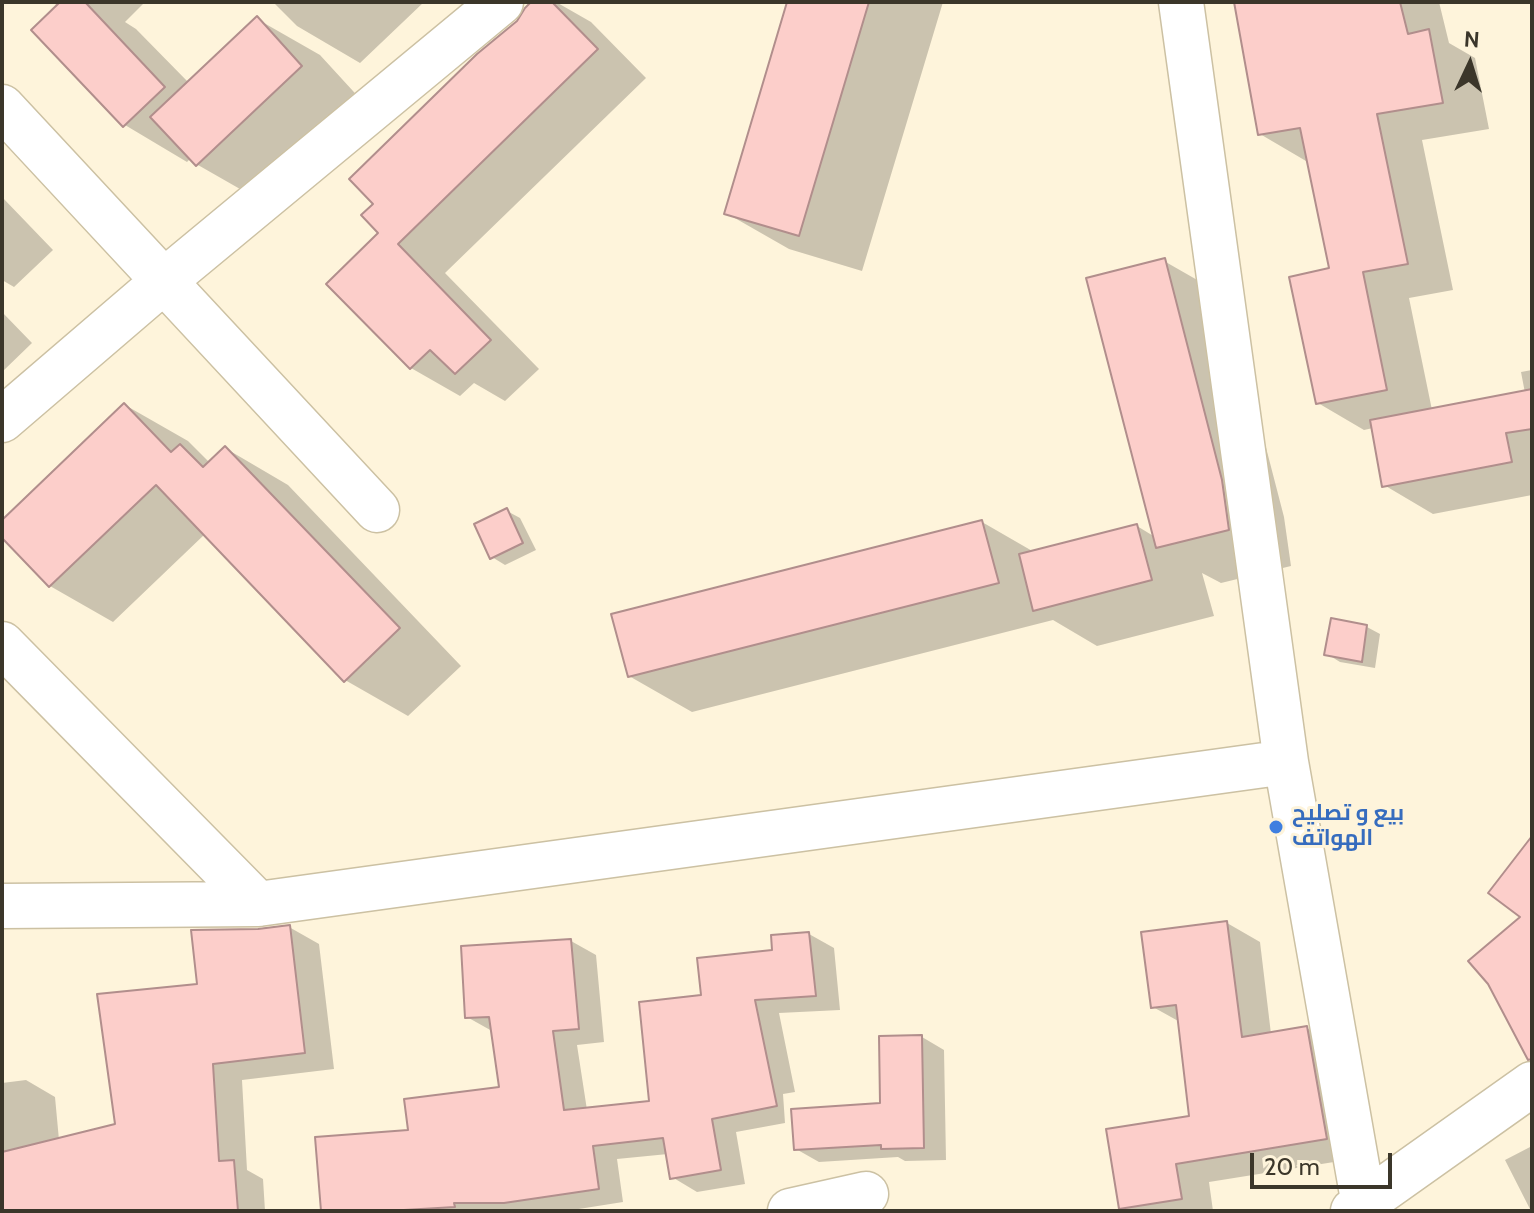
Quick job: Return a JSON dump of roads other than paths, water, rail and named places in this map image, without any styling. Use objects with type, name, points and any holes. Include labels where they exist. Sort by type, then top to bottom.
[{"type":"street","points":[[2,420],[164,281],[501,2]]},
{"type":"street","points":[[1181,2],[1286,762],[1361,1209],[1532,1084]]},
{"type":"street","points":[[2,107],[377,510]]},
{"type":"street","points":[[2,644],[258,904]]},
{"type":"street","points":[[2,906],[258,904],[1286,762]]},
{"type":"street","points":[[790,1211],[866,1194]]},
{"type":"place","name":"بيع و تصليح الهواتف","points":[[1276,827]]}]
